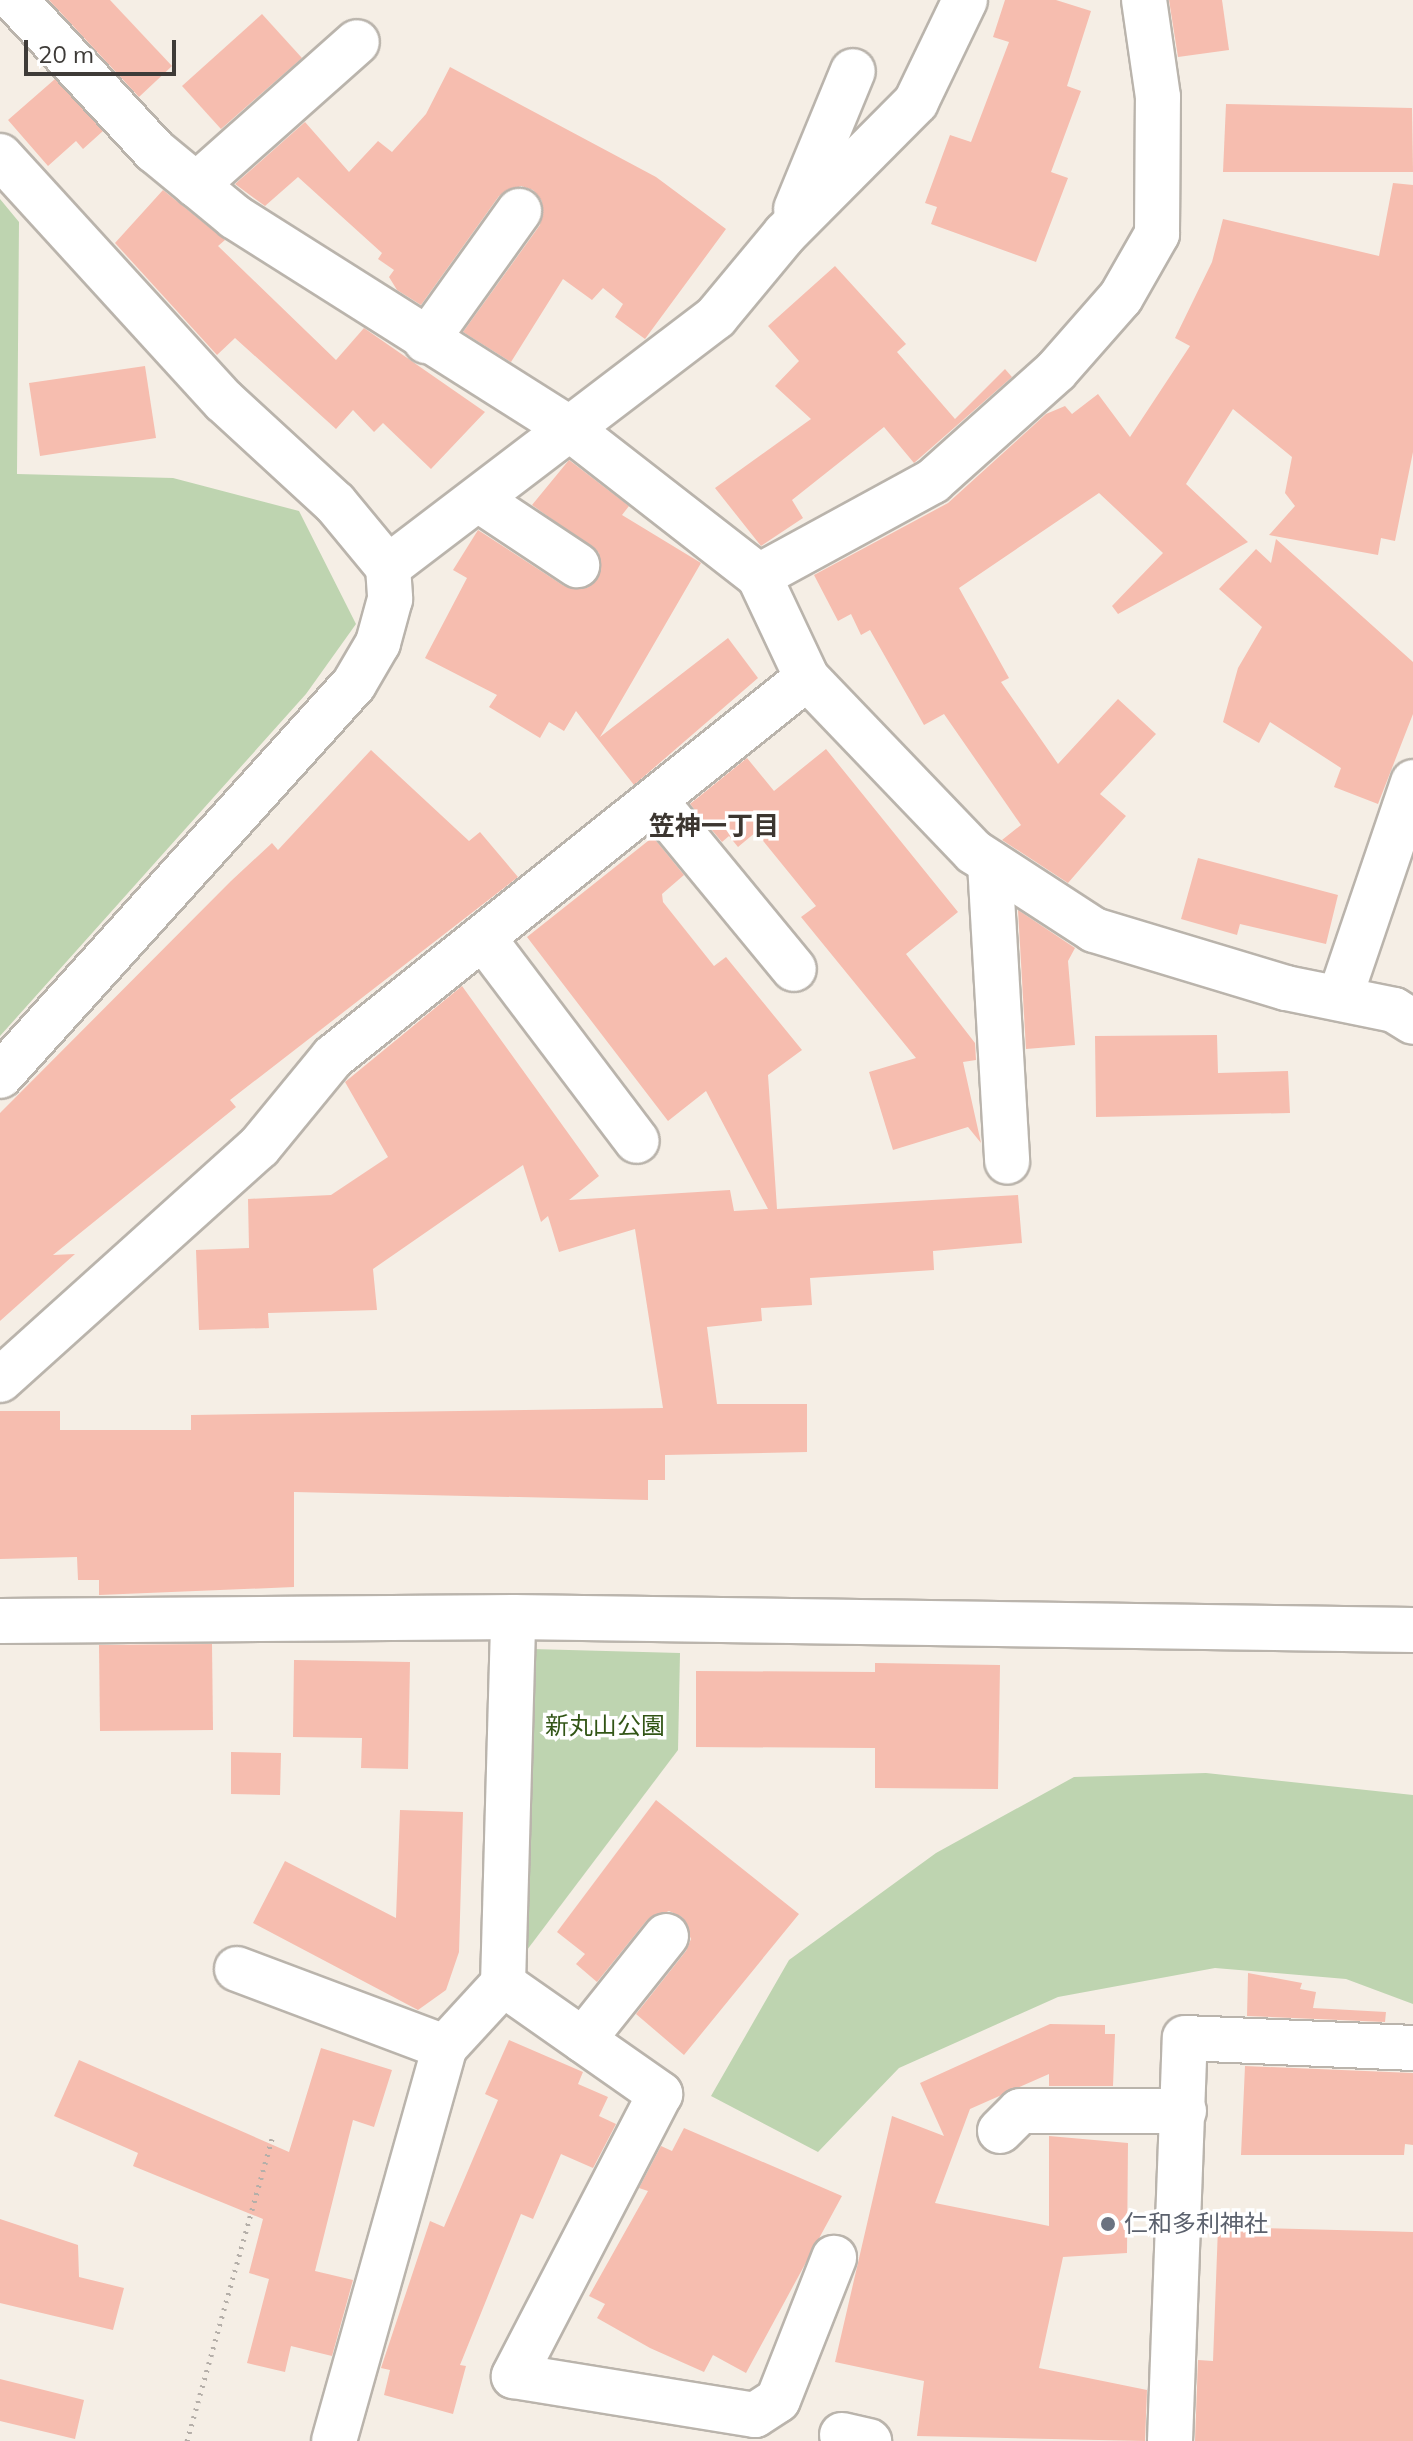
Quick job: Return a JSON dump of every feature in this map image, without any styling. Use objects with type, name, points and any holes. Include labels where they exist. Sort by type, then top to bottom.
[{"type":"street","points":[[15,0],[196,185],[426,341],[570,429],[759,576],[807,678],[869,749],[990,863],[1094,930],[1286,988],[1340,997],[1413,1022]]},
{"type":"street","points":[[388,567],[716,317],[785,234],[916,102],[965,0]]},
{"type":"street","points":[[759,576],[933,481],[1056,371],[1121,297],[1157,234],[1158,97],[1144,0]]},
{"type":"street","points":[[196,185],[357,42]]},
{"type":"street","points":[[785,234],[853,71]]},
{"type":"street","points":[[0,156],[224,401],[335,503],[388,567],[390,599],[354,684],[0,1076]]},
{"type":"street","points":[[426,341],[519,211]]},
{"type":"street","points":[[479,500],[577,565]]},
{"type":"street","points":[[0,1380],[259,1147],[333,1057],[657,803],[807,678]]},
{"type":"street","points":[[1340,997],[1413,782]]},
{"type":"street","points":[[657,803],[794,969]]},
{"type":"street","points":[[990,863],[1007,1162]]},
{"type":"street","points":[[484,939],[637,1141]]},
{"type":"street","points":[[1,1620],[513,1617],[1413,1630]]},
{"type":"street","points":[[334,2441],[445,2047],[503,1984],[513,1617]]},
{"type":"street","points":[[583,2040],[666,1936]]},
{"type":"street","points":[[237,1969],[445,2047]]},
{"type":"street","points":[[503,1984],[660,2094],[514,2376],[755,2415],[778,2400],[834,2258]]},
{"type":"street","points":[[1170,2441],[1185,2038],[1413,2048]]},
{"type":"street","points":[[1000,2131],[1020,2111],[1184,2111]]},
{"type":"path","points":[[187,2441],[272,2139]]},
{"type":"green space","points":[[0,199],[19,222],[17,474],[173,478],[299,511],[356,624],[306,694],[0,1036]]},
{"type":"green space","name":"新丸山公園","points":[[532,1649],[680,1653],[678,1750],[527,1950]]},
{"type":"green space","points":[[1206,1773],[1413,1795],[1413,2004],[1346,1979],[1215,1968],[1058,1997],[899,2068],[818,2152],[711,2096],[789,1960],[936,1853],[1074,1777]]},
{"type":"building","points":[[49,0],[110,0],[172,66],[139,97]]},
{"type":"building","points":[[1005,0],[1056,0],[1091,11],[1067,86],[1081,91],[1051,172],[1068,178],[1036,262],[931,224],[937,207],[925,203],[950,135],[971,142],[1009,42],[993,37]]},
{"type":"building","points":[[1169,0],[1222,0],[1229,50],[1178,57]]},
{"type":"building","points":[[262,14],[302,58],[221,129],[182,86]]},
{"type":"building","points":[[450,67],[656,177],[726,229],[645,339],[615,317],[623,304],[603,288],[592,300],[563,279],[511,362],[463,332],[540,225],[542,201],[533,190],[521,186],[499,196],[421,305],[397,290],[389,277],[394,270],[378,259],[382,253],[298,177],[265,206],[235,184],[305,122],[349,172],[378,141],[392,152],[426,114]]},
{"type":"building","points":[[55,79],[103,131],[83,149],[76,141],[48,166],[8,120]]},
{"type":"building","points":[[1226,104],[1412,108],[1413,172],[1223,172]]},
{"type":"building","points":[[1393,183],[1413,185],[1413,452],[1395,541],[1381,538],[1378,555],[1269,535],[1295,506],[1285,493],[1292,457],[1233,409],[1186,484],[1248,542],[1118,614],[1112,606],[1163,553],[1099,493],[959,588],[1009,678],[1001,682],[1058,764],[1118,699],[1156,734],[1100,794],[1126,816],[1068,883],[1002,840],[1021,825],[944,714],[924,725],[870,630],[861,635],[851,614],[838,621],[814,575],[948,503],[1046,414],[1065,406],[1072,414],[1098,394],[1130,437],[1190,346],[1175,338],[1212,262],[1223,219],[1379,256]]},
{"type":"building","points":[[163,190],[225,240],[218,246],[336,360],[364,328],[485,412],[431,469],[383,423],[374,432],[353,410],[336,429],[235,338],[217,355],[115,243]]},
{"type":"building","points":[[835,266],[906,344],[897,352],[955,419],[1005,369],[1012,377],[914,463],[884,427],[792,500],[803,518],[761,546],[715,488],[811,419],[775,386],[799,361],[768,326]]},
{"type":"building","points":[[145,366],[156,438],[40,456],[29,383]]},
{"type":"building","points":[[569,460],[629,506],[622,515],[701,563],[600,737],[728,638],[758,678],[634,785],[576,711],[564,731],[549,722],[540,738],[489,707],[497,695],[425,658],[467,578],[453,570],[478,530],[564,586],[587,588],[597,579],[599,553],[532,505]]},
{"type":"building","points":[[1276,539],[1413,662],[1413,714],[1378,804],[1334,787],[1341,768],[1270,722],[1259,743],[1223,722],[1238,668],[1262,627],[1219,589],[1256,549],[1271,563]]},
{"type":"building","points":[[826,749],[958,912],[906,954],[975,1043],[976,1060],[963,1062],[981,1143],[968,1127],[893,1150],[869,1072],[916,1058],[801,917],[816,906],[756,832],[738,847],[729,836],[722,842],[690,804],[747,758],[774,791]]},
{"type":"building","points":[[371,750],[469,841],[480,832],[518,877],[230,1100],[236,1107],[53,1255],[75,1254],[0,1321],[0,1113],[231,881],[272,843],[278,850]]},
{"type":"building","points":[[653,837],[684,875],[662,894],[663,902],[714,966],[726,957],[802,1050],[768,1075],[777,1209],[1018,1195],[1022,1243],[933,1251],[934,1270],[810,1278],[812,1305],[761,1308],[762,1321],[707,1327],[717,1404],[807,1404],[807,1452],[665,1455],[665,1480],[648,1480],[648,1500],[294,1492],[294,1587],[99,1595],[99,1580],[78,1580],[77,1557],[0,1559],[0,1411],[60,1411],[60,1430],[191,1430],[191,1415],[663,1408],[635,1229],[559,1252],[548,1216],[541,1222],[523,1165],[373,1269],[377,1310],[268,1313],[269,1328],[199,1330],[196,1250],[249,1248],[248,1199],[331,1195],[388,1157],[345,1082],[462,986],[599,1176],[569,1200],[730,1190],[734,1211],[768,1209],[706,1091],[668,1121],[527,937]]},
{"type":"building","points":[[1198,858],[1338,895],[1326,944],[1240,924],[1237,935],[1181,919]]},
{"type":"building","points":[[1018,910],[1075,948],[1068,961],[1075,1045],[1026,1049]]},
{"type":"building","points":[[1217,1035],[1218,1073],[1288,1071],[1290,1113],[1096,1117],[1095,1036]]},
{"type":"building","points":[[212,1644],[213,1730],[100,1731],[99,1645]]},
{"type":"building","points":[[294,1660],[410,1662],[408,1769],[361,1768],[362,1738],[293,1737]]},
{"type":"building","points":[[875,1663],[1000,1665],[998,1789],[875,1788],[875,1748],[696,1747],[696,1671],[875,1672]]},
{"type":"building","points":[[231,1752],[281,1753],[280,1795],[231,1794]]},
{"type":"building","points":[[656,1800],[799,1914],[684,2055],[636,2014],[686,1951],[691,1939],[682,1917],[669,1911],[647,1920],[597,1982],[576,1964],[585,1954],[557,1932]]},
{"type":"building","points":[[400,1810],[463,1812],[459,1952],[446,1990],[418,2010],[253,1923],[285,1861],[396,1918]]},
{"type":"building","points":[[1248,1973],[1302,1983],[1300,1989],[1316,1992],[1313,2008],[1386,2012],[1385,2022],[1247,2016]]},
{"type":"building","points":[[1050,2024],[1105,2025],[1105,2034],[1115,2034],[1113,2086],[1049,2086],[1049,2074],[970,2109],[935,2203],[1049,2226],[1049,2136],[1128,2143],[1127,2253],[1063,2257],[1039,2368],[1147,2390],[1145,2441],[917,2436],[924,2381],[835,2362],[892,2116],[944,2136],[920,2083]]},
{"type":"building","points":[[509,2040],[583,2072],[578,2084],[608,2097],[599,2116],[616,2124],[593,2168],[561,2154],[533,2219],[521,2214],[460,2365],[466,2366],[453,2414],[384,2395],[390,2370],[381,2368],[430,2221],[444,2227],[498,2100],[485,2094]]},
{"type":"building","points":[[321,2048],[392,2070],[374,2127],[353,2120],[315,2271],[353,2280],[332,2356],[291,2346],[285,2372],[247,2363],[269,2279],[249,2273],[263,2219],[133,2166],[138,2153],[54,2116],[79,2060],[289,2152]]},
{"type":"building","points":[[1245,2066],[1413,2073],[1413,2145],[1405,2144],[1404,2155],[1241,2155]]},
{"type":"building","points":[[684,2128],[842,2196],[746,2373],[713,2355],[704,2372],[650,2348],[597,2318],[605,2304],[589,2296],[648,2191],[639,2188],[661,2146],[672,2151]]},
{"type":"building","points":[[0,2219],[78,2245],[79,2277],[124,2288],[113,2330],[0,2303]]},
{"type":"building","points":[[1218,2227],[1413,2232],[1413,2441],[1195,2441],[1198,2360],[1213,2361]]},
{"type":"building","points":[[0,2379],[84,2400],[75,2439],[0,2421]]},
{"type":"place","name":"仁和多利神社","points":[[1108,2224]]},
{"type":"district","name":"笠神一丁目","points":[[714,826]]}]
